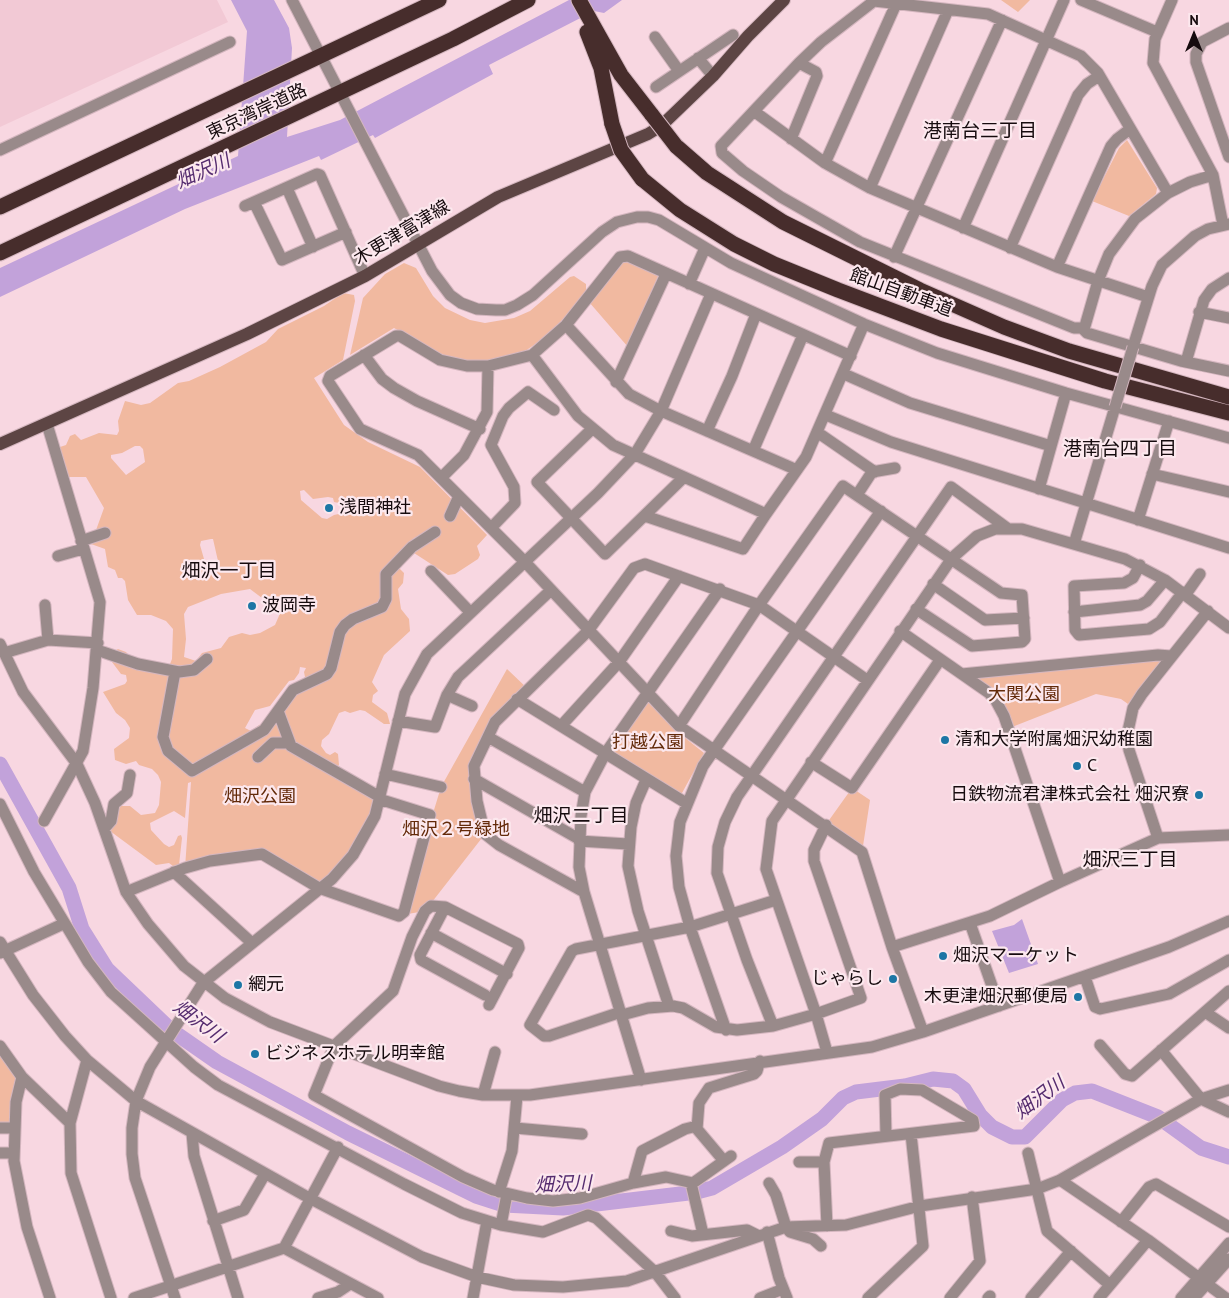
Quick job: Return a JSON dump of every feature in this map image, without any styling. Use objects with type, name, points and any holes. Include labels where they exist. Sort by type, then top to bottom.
[{"type":"highway","name":"東京湾岸道路","points":[[0,207],[439,0]]},
{"type":"highway","name":"東京湾岸道路","points":[[0,253],[289,118],[461,35],[528,0]]},
{"type":"highway","points":[[570,0],[587,25]]},
{"type":"highway","points":[[579,0],[587,25]]},
{"type":"highway","name":"館山自動車道","points":[[587,25],[621,75],[676,146],[707,173],[783,222],[920,290],[1004,327],[1069,351],[1229,398]]},
{"type":"highway","name":"館山自動車道","points":[[587,25],[601,68],[612,124],[625,157],[642,179],[680,210],[734,244],[774,264],[941,329],[1105,381],[1229,413]]},
{"type":"main road","name":"木更津富津線","points":[[0,444],[247,334],[365,276],[498,198],[648,134],[661,126],[713,76],[784,0]]},
{"type":"street","points":[[292,0],[432,272],[450,295],[468,306],[505,310],[524,301],[602,232],[617,222],[629,218],[648,217],[660,220],[731,262],[864,324],[954,359],[1066,393],[1229,438]]},
{"type":"street","points":[[963,228],[1064,0]]},
{"type":"street","points":[[1081,0],[1157,32]]},
{"type":"street","points":[[1074,544],[1148,297],[1162,265],[1181,247],[1208,229],[1226,225],[1213,175],[1154,63],[1153,48],[1157,32],[1172,0]]},
{"type":"street","points":[[1168,193],[1099,76],[1081,56],[988,14],[874,1],[821,42],[798,63],[755,112],[721,146],[722,153],[743,171],[781,197],[860,242],[1074,328],[1082,328],[1087,333],[1186,362],[1229,371]]},
{"type":"street","points":[[825,163],[896,4]]},
{"type":"street","points":[[870,188],[948,10]]},
{"type":"street","points":[[894,257],[1002,20]]},
{"type":"street","points":[[1229,28],[1202,42],[1196,54],[1196,62],[1229,156]]},
{"type":"street","points":[[656,87],[733,35]]},
{"type":"street","points":[[655,37],[679,71]]},
{"type":"street","points":[[0,150],[230,42]]},
{"type":"street","points":[[698,58],[713,76]]},
{"type":"street","points":[[791,140],[817,76],[816,72],[798,63]]},
{"type":"street","points":[[1010,248],[1078,95],[1087,84],[1099,76]]},
{"type":"street","points":[[755,112],[825,163],[870,188],[1057,268],[1148,297]]},
{"type":"street","points":[[1057,268],[1112,146],[1117,138],[1130,129]]},
{"type":"street","points":[[346,232],[281,260],[250,204],[320,175],[346,232],[365,276]]},
{"type":"street","points":[[1082,328],[1085,326],[1098,282],[1109,254],[1120,237],[1149,205],[1190,182],[1213,175]]},
{"type":"street","points":[[287,188],[313,247]]},
{"type":"street","points":[[689,284],[705,248]]},
{"type":"street","points":[[851,356],[628,256],[620,257],[566,325],[532,355],[488,366],[467,366],[440,360],[400,336],[391,338],[330,376],[328,384],[360,429],[418,455],[525,562],[679,726],[786,800],[826,825],[862,852],[892,947],[923,1032]]},
{"type":"street","points":[[616,382],[666,274]]},
{"type":"street","points":[[1186,362],[1204,300],[1212,289],[1229,278]]},
{"type":"street","points":[[175,1298],[135,1178],[132,1128],[136,1101],[142,1084],[203,983],[332,878],[358,848],[375,816],[405,694],[427,654],[525,562],[635,454],[661,411],[711,294]]},
{"type":"street","points":[[1199,312],[1229,318]]},
{"type":"street","points":[[707,431],[732,376],[756,314]]},
{"type":"street","points":[[645,516],[743,549],[797,470],[826,415],[864,324]]},
{"type":"street","points":[[566,325],[616,382],[629,394],[661,411],[797,470]]},
{"type":"street","points":[[753,451],[803,335]]},
{"type":"street","points":[[532,355],[553,386],[592,430],[613,445],[766,514]]},
{"type":"street","points":[[364,356],[382,379],[394,388],[417,401],[480,429]]},
{"type":"street","points":[[441,478],[464,455],[480,429],[487,412],[488,366]]},
{"type":"street","points":[[844,374],[910,403],[1051,446]]},
{"type":"street","points":[[491,528],[515,503],[514,487],[491,445],[503,416],[509,408],[528,392],[554,410]]},
{"type":"street","points":[[1039,489],[1066,393]]},
{"type":"street","points":[[826,415],[890,442],[1229,548]]},
{"type":"street","points":[[1138,520],[1169,421]]},
{"type":"street","points":[[44,821],[84,751],[90,719],[100,602],[47,424]]},
{"type":"street","points":[[592,430],[537,482],[605,554],[684,477]]},
{"type":"street","points":[[817,432],[875,472]]},
{"type":"street","points":[[857,495],[868,476],[875,472],[895,468]]},
{"type":"street","points":[[1152,474],[1229,492]]},
{"type":"street","points":[[679,726],[759,605],[843,486],[952,558],[1001,594],[1022,595],[1025,639],[1022,642],[972,646],[916,609]]},
{"type":"street","points":[[773,1026],[747,960],[717,873],[718,847],[725,822],[737,796],[834,657],[916,534],[951,487],[1006,528]]},
{"type":"street","points":[[450,516],[459,496]]},
{"type":"street","points":[[726,1030],[690,927],[676,869],[677,840],[686,803],[702,766],[881,511]]},
{"type":"street","points":[[827,1052],[816,1014],[766,869],[768,840],[772,821],[900,630],[952,558],[977,536],[1006,528],[1022,529],[1140,565],[1184,593],[1229,628]]},
{"type":"street","points":[[175,672],[163,737],[168,752],[192,771],[264,730],[293,690],[327,674],[331,668],[340,632],[345,625],[353,619],[382,607],[386,599],[386,574],[412,547],[435,532]]},
{"type":"street","points":[[58,556],[105,534]]},
{"type":"street","points":[[584,892],[499,845],[485,834],[474,779],[474,766],[495,722],[588,631],[638,565],[645,564],[720,589],[759,605],[867,680]]},
{"type":"street","points":[[1140,565],[1133,578],[1124,583],[1074,586],[1075,630],[1081,636],[1142,631],[1160,622],[1200,574]]},
{"type":"street","points":[[430,571],[470,612]]},
{"type":"street","points":[[561,726],[619,662],[679,576]]},
{"type":"street","points":[[1074,612],[1140,605],[1147,601],[1165,580]]},
{"type":"street","points":[[933,584],[985,620],[1024,618]]},
{"type":"street","points":[[641,1080],[584,892],[579,866],[579,840],[585,792],[604,754],[720,589]]},
{"type":"street","points":[[398,721],[435,727],[447,695],[458,676],[550,590]]},
{"type":"street","points":[[45,605],[48,640]]},
{"type":"street","points":[[1158,838],[1134,770],[1127,735],[1133,708],[1142,694],[1208,611]]},
{"type":"street","points":[[900,630],[989,693],[996,701],[1004,716],[1060,882]]},
{"type":"street","points":[[207,659],[194,670],[175,672],[138,664],[97,647],[48,640],[2,649],[23,692],[77,764],[96,803],[126,892],[148,924],[184,966],[203,983],[225,998],[270,1022],[439,1086],[483,1095],[517,1096],[872,1047],[923,1032],[1085,977],[1169,947],[1229,921]]},
{"type":"street","points":[[962,674],[1158,655],[1172,656]]},
{"type":"street","points":[[811,762],[852,788],[940,660]]},
{"type":"street","points":[[447,695],[472,706]]},
{"type":"street","points":[[518,699],[686,803]]},
{"type":"street","points":[[278,711],[288,743]]},
{"type":"street","points":[[488,736],[585,792]]},
{"type":"street","points":[[126,892],[174,872],[210,861],[262,854],[319,888],[394,916],[399,916],[404,912],[430,816],[380,798],[288,743],[274,743],[258,757]]},
{"type":"street","points":[[385,774],[441,786]]},
{"type":"street","points":[[104,829],[111,821],[114,804],[127,793],[130,775]]},
{"type":"street","points":[[474,779],[579,840],[628,844]]},
{"type":"street","points":[[646,780],[636,803],[628,844],[628,866],[646,935],[669,1006]]},
{"type":"street","points":[[0,804],[63,924],[88,962],[111,992],[194,1068],[218,1085],[446,1206],[487,1221],[543,1232],[591,1216],[655,1272],[675,1298]]},
{"type":"street","points":[[776,900],[690,927],[600,943],[572,951],[530,1025],[544,1036],[549,1036],[622,1014],[648,1008],[669,1006],[683,1008],[710,1024],[726,1030],[773,1026],[816,1014],[861,998],[814,861],[814,850],[826,825]]},
{"type":"street","points":[[892,947],[990,916],[1158,838],[1229,835]]},
{"type":"street","points":[[174,872],[252,943]]},
{"type":"street","points":[[445,907],[420,955],[421,960],[487,1000],[507,974],[519,948],[518,944],[445,907],[435,905],[425,911],[405,953],[393,991],[334,1046],[314,1095],[318,1099],[463,1177],[503,1193],[553,1201],[580,1198],[633,1183],[666,1177],[691,1183],[705,1176],[728,1158],[700,1134],[697,1126],[699,1103],[705,1091],[718,1084],[754,1074],[758,1071],[760,1061]]},
{"type":"street","points":[[970,923],[999,1006]]},
{"type":"street","points":[[63,924],[1,949],[65,1036],[87,1060],[136,1101],[265,1174],[422,1257],[477,1277],[514,1285],[563,1287],[618,1282],[655,1272],[786,1227],[846,1225],[920,1206],[1037,1189],[1060,1180],[1201,1099],[1229,1090]]},
{"type":"street","points":[[431,933],[507,974]]},
{"type":"street","points":[[1085,977],[1095,1007],[1100,1009],[1169,994],[1229,960]]},
{"type":"street","points":[[1100,1045],[1123,1072],[1132,1076],[1229,991]]},
{"type":"street","points":[[1205,1012],[1229,1028]]},
{"type":"street","points":[[0,1046],[22,1077],[70,1122]]},
{"type":"street","points":[[1161,1050],[1201,1099],[1229,1112]]},
{"type":"street","points":[[483,1095],[495,1052]]},
{"type":"street","points":[[87,1060],[70,1122],[71,1173],[112,1298]]},
{"type":"street","points":[[22,1077],[16,1102],[14,1128],[14,1153],[18,1191],[27,1227],[50,1298]]},
{"type":"street","points":[[826,1226],[824,1162],[827,1146],[832,1142],[912,1134],[974,1126],[974,1120],[922,1090],[900,1089],[885,1095],[886,1136]]},
{"type":"street","points":[[501,1224],[503,1193],[515,1128],[517,1096]]},
{"type":"street","points":[[633,1183],[642,1151],[684,1129],[697,1126]]},
{"type":"street","points":[[0,1128],[14,1128]]},
{"type":"street","points":[[515,1128],[582,1134]]},
{"type":"street","points":[[192,1134],[194,1156],[238,1298]]},
{"type":"street","points":[[868,1298],[923,1246],[912,1134]]},
{"type":"street","points":[[134,1298],[284,1248],[338,1147]]},
{"type":"street","points":[[0,1153],[14,1153]]},
{"type":"street","points":[[1028,1153],[1048,1231],[1110,1285]]},
{"type":"street","points":[[799,1162],[824,1162]]},
{"type":"street","points":[[213,1221],[244,1210],[265,1174]]},
{"type":"street","points":[[1060,1180],[1148,1240],[1226,1298]]},
{"type":"street","points":[[691,1183],[703,1234]]},
{"type":"street","points":[[769,1183],[776,1195],[786,1227],[790,1232],[813,1239],[821,1246]]},
{"type":"street","points":[[1121,1222],[1149,1187],[1156,1184],[1229,1227]]},
{"type":"street","points":[[950,1298],[980,1262],[972,1197]]},
{"type":"street","points":[[473,1298],[487,1221]]},
{"type":"street","points":[[671,1231],[685,1235],[746,1230],[763,1234]]},
{"type":"street","points":[[760,1298],[785,1294],[763,1234]]},
{"type":"street","points":[[1098,1298],[1148,1240]]},
{"type":"street","points":[[1194,1298],[1203,1280],[1229,1243]]},
{"type":"street","points":[[284,1248],[378,1298]]},
{"type":"street","points":[[1031,1298],[1071,1251]]},
{"type":"street","points":[[1181,1298],[1229,1259]]},
{"type":"street","points":[[318,1298],[338,1292],[350,1284]]},
{"type":"shaded area","points":[[0,0],[217,0],[228,22],[0,127]]},
{"type":"shaded area","points":[[231,0],[274,0],[289,28],[292,48],[287,137],[340,120],[569,0],[622,0],[604,13],[594,11],[489,65],[493,74],[375,138],[373,135],[321,160],[319,156],[185,209],[0,297],[0,268],[238,156],[247,31]]},
{"type":"shaded area","points":[[1022,919],[1038,964],[1009,973],[992,931],[1014,925]]},
{"type":"green space","points":[[1001,0],[1030,0],[1018,12]]},
{"type":"green space","points":[[1127,140],[1157,188],[1156,194],[1129,216],[1092,201],[1119,148]]},
{"type":"green space","points":[[624,260],[654,271],[658,276],[628,347],[589,302]]},
{"type":"green space","points":[[404,263],[416,268],[433,296],[445,308],[470,320],[485,323],[514,318],[530,311],[570,277],[574,276],[586,284],[586,292],[551,333],[521,354],[483,362],[448,358],[394,328],[350,355],[363,298],[385,274]]},
{"type":"green space","name":"畑沢公園","points":[[343,293],[354,295],[355,301],[343,360],[314,378],[344,425],[368,442],[420,467],[487,535],[477,546],[480,555],[478,559],[455,574],[448,575],[414,553],[422,535],[414,538],[404,547],[398,567],[404,573],[403,583],[398,589],[401,609],[409,619],[410,631],[384,655],[372,682],[378,691],[373,695],[372,702],[387,713],[390,724],[384,724],[365,711],[360,710],[350,713],[345,711],[339,713],[329,734],[322,740],[321,746],[326,753],[330,755],[335,752],[338,754],[339,765],[336,768],[380,797],[353,855],[319,888],[276,866],[269,865],[253,854],[185,868],[191,782],[188,783],[185,818],[174,811],[150,823],[151,830],[169,847],[174,845],[178,836],[181,835],[182,838],[179,865],[173,866],[169,863],[156,865],[110,831],[116,810],[121,806],[130,806],[141,815],[155,813],[159,805],[161,782],[158,775],[152,769],[139,765],[136,761],[126,764],[115,760],[114,749],[129,738],[130,728],[125,720],[116,713],[103,692],[125,684],[127,681],[126,675],[121,674],[112,662],[113,652],[118,649],[126,652],[131,658],[168,669],[172,659],[173,629],[166,621],[151,615],[137,615],[128,600],[125,581],[122,578],[118,578],[115,570],[108,567],[105,549],[91,544],[104,508],[86,477],[69,477],[65,475],[57,448],[66,445],[70,436],[75,434],[81,440],[99,433],[117,435],[119,431],[118,421],[125,401],[141,405],[150,403],[178,383],[189,381],[220,367],[266,342],[278,329],[324,306]],"holes":[[[135,446],[140,446],[143,449],[145,462],[126,475],[111,458],[111,455],[122,453]],[[304,490],[313,499],[333,498],[334,502],[343,504],[343,513],[327,519],[322,518],[301,500],[300,491]],[[213,539],[218,561],[217,566],[208,567],[202,563],[204,559],[200,545],[201,541]],[[250,589],[266,601],[268,606],[275,605],[278,600],[281,603],[282,609],[275,625],[260,633],[250,635],[242,633],[229,637],[221,648],[202,653],[196,661],[184,657],[186,639],[184,614],[188,607],[221,594]],[[300,667],[306,668],[304,672],[305,677],[281,715],[281,728],[277,726],[274,719],[269,718],[251,731],[245,728],[255,710],[270,706],[289,681],[294,680],[299,673]]]},
{"type":"green space","name":"大関公園","points":[[1158,658],[1161,661],[1128,704],[1121,699],[1096,694],[1012,727],[975,678]]},
{"type":"green space","name":"畑沢２号緑地","points":[[507,669],[528,689],[495,722],[474,779],[485,834],[425,911],[402,915],[441,787]]},
{"type":"green space","name":"打越公園","points":[[644,698],[674,729],[704,753],[682,793],[677,794],[611,754]]},
{"type":"green space","points":[[852,788],[870,800],[863,846],[827,823]]},
{"type":"green space","points":[[0,1053],[17,1076],[10,1125],[0,1125]]},
{"type":"waterway","name":"畑沢川","points":[[0,764],[69,888],[82,929],[107,969],[171,1030],[217,1062],[348,1133],[476,1196],[504,1205],[563,1208],[697,1192],[712,1188],[782,1147],[822,1119],[843,1098],[856,1092],[905,1086],[933,1079],[953,1081],[964,1089],[980,1115],[992,1127],[1012,1137],[1025,1137],[1062,1100],[1075,1093],[1092,1091],[1158,1117],[1201,1148],[1229,1157]]},
{"type":"place","name":"浅間神社","points":[[329,508]]},
{"type":"place","name":"波岡寺","points":[[252,606]]},
{"type":"place","name":"清和大学附属畑沢幼稚園","points":[[945,740]]},
{"type":"place","name":"C","points":[[1077,766]]},
{"type":"place","name":"日鉄物流君津株式会社 畑沢寮","points":[[1199,795]]},
{"type":"place","name":"畑沢マーケット","points":[[943,956]]},
{"type":"place","name":"じゃらし","points":[[893,979]]},
{"type":"place","name":"網元","points":[[238,985]]},
{"type":"place","name":"木更津畑沢郵便局","points":[[1078,997]]},
{"type":"place","name":"ビジネスホテル明幸館","points":[[255,1054]]},
{"type":"district","name":"港南台三丁目","points":[[980,132]]},
{"type":"district","name":"港南台四丁目","points":[[1120,450]]},
{"type":"district","name":"畑沢一丁目","points":[[229,572]]},
{"type":"district","name":"畑沢二丁目","points":[[581,817]]},
{"type":"district","name":"畑沢三丁目","points":[[1130,861]]}]
